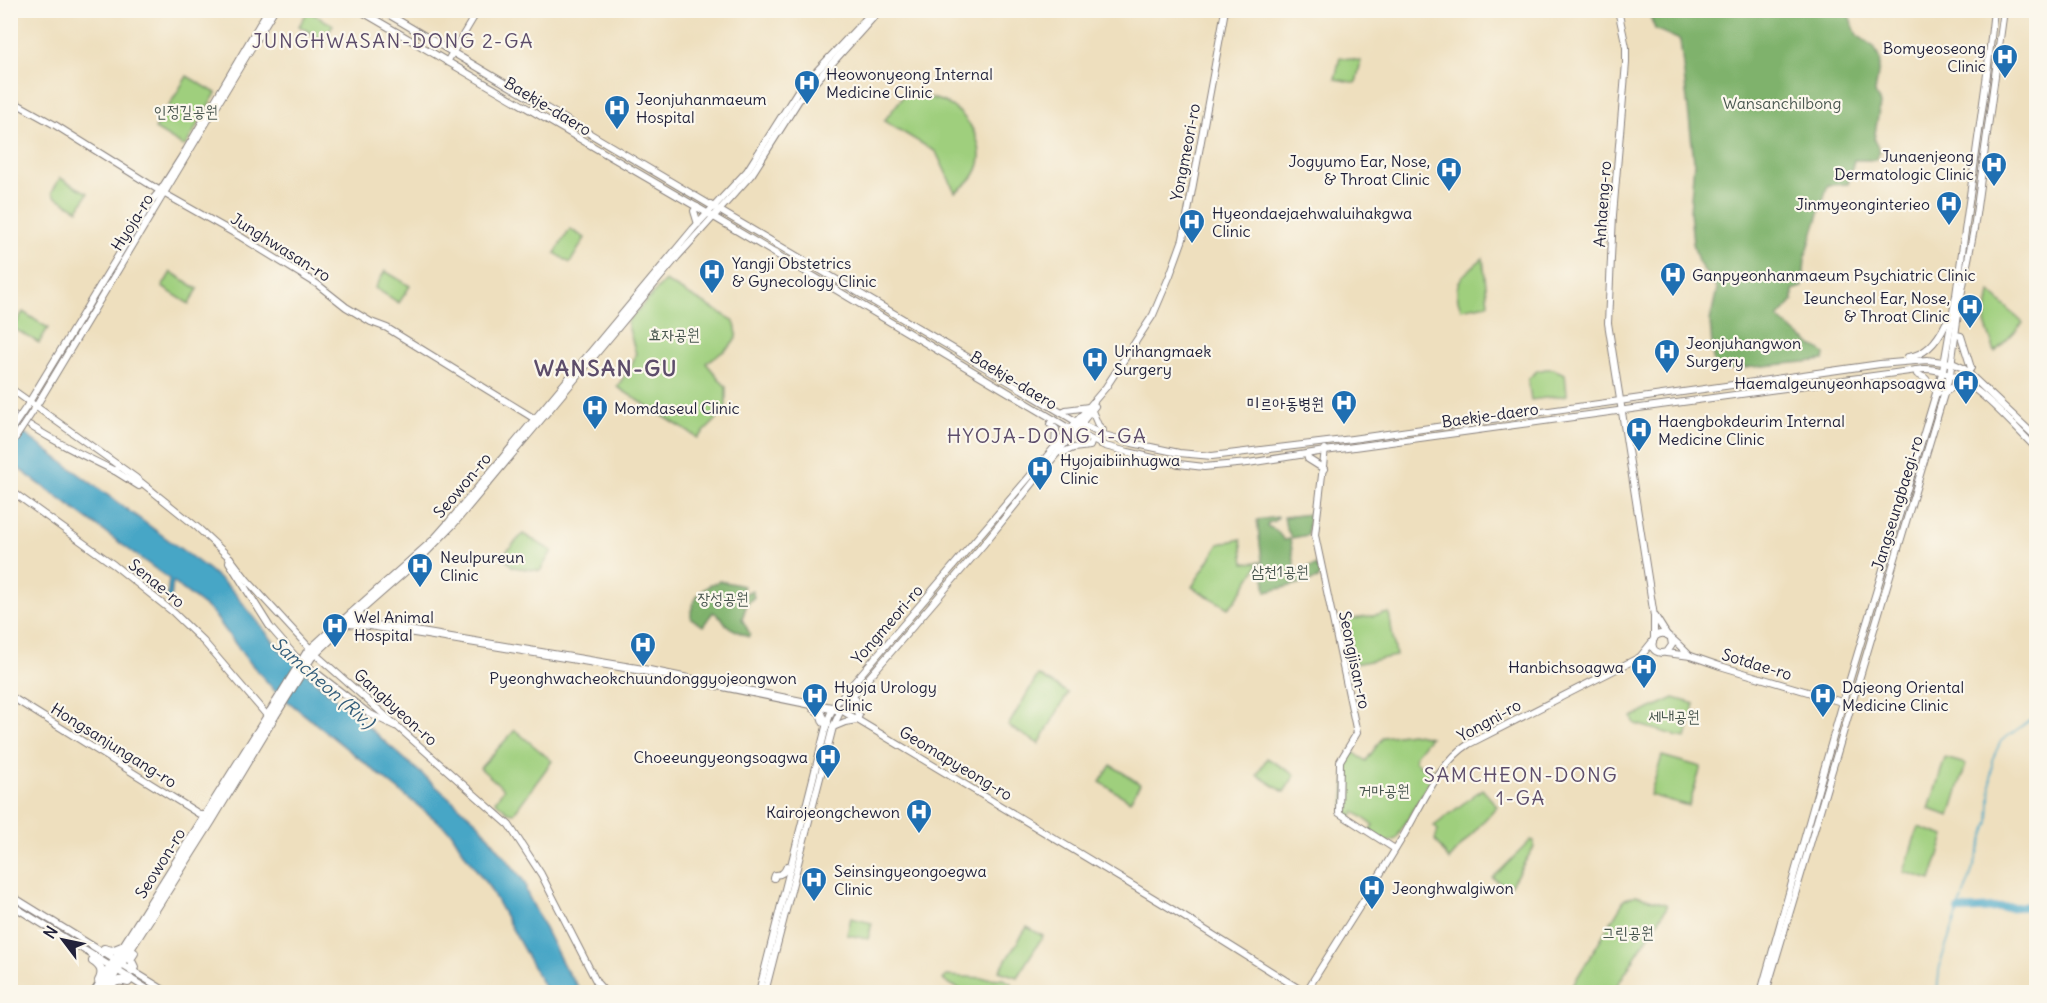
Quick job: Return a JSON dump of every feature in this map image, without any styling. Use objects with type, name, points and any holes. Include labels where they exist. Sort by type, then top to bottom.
[{"type":"main road","name":"Geomapyeong-ro","points":[[345,622],[649,671],[837,709]]},
{"type":"main road","name":"Seowon-ro","points":[[101,989],[204,817],[311,653],[345,622]]},
{"type":"main road","points":[[815,704],[814,708],[821,712],[824,722],[830,725]]},
{"type":"main road","name":"Seowon-ro","points":[[126,949],[211,821],[271,717]]},
{"type":"main road","points":[[121,946],[126,949],[134,953],[130,959],[134,967],[128,982],[115,981],[110,986],[101,989],[97,984],[102,971],[101,967],[93,961],[104,949],[112,951],[121,946]]},
{"type":"street","name":"Hyoja-ro","points":[[10,446],[35,409],[268,10]]},
{"type":"street","name":"Hyoja-ro","points":[[10,431],[29,404],[152,200],[163,192],[274,10]]},
{"type":"street","name":"Baekje-daero","points":[[359,10],[697,207],[1073,431],[1106,446],[1153,459],[1204,467],[1248,463],[1916,370],[1936,369],[1947,372]]},
{"type":"street","name":"Baekje-daero","points":[[381,10],[1079,423],[1101,434],[1132,443],[1179,453],[1212,456],[1914,360],[1949,362]]},
{"type":"street","points":[[447,62],[478,10]]},
{"type":"street","name":"Seowon-ro","points":[[717,208],[747,171],[797,93],[874,10]]},
{"type":"street","name":"Seowon-ro","points":[[345,622],[359,613],[420,559],[453,525],[710,215],[754,171],[799,100],[880,10]]},
{"type":"street","name":"Yongmeori-ro","points":[[759,993],[790,868],[830,725],[837,709],[1091,409],[1153,315],[1183,239],[1225,10]]},
{"type":"street","name":"Anhaeng-ro","points":[[1618,10],[1626,47],[1626,63],[1613,215],[1608,309],[1609,331],[1621,400]]},
{"type":"street","name":"Jangseungbaegi-ro","points":[[1949,362],[1952,323],[1994,10]]},
{"type":"street","name":"Jangseungbaegi-ro","points":[[1766,993],[1851,706],[1956,335],[1977,210],[2004,10]]},
{"type":"street","name":"Junghwasan-ro","points":[[10,100],[241,237],[317,284],[346,307],[387,328],[535,419]]},
{"type":"street","points":[[697,207],[694,212],[698,224]]},
{"type":"street","name":"Seowon-ro","points":[[345,622],[432,540],[698,224],[710,215]]},
{"type":"street","points":[[1867,366],[1868,362],[1915,357],[1938,340],[1946,324],[1952,323]]},
{"type":"street","points":[[1956,335],[1961,336],[1971,368],[1968,372]]},
{"type":"street","points":[[1949,362],[1968,372],[2037,436]]},
{"type":"street","points":[[1916,370],[1917,374],[1925,378],[1941,393],[1953,387],[1971,386]]},
{"type":"street","points":[[1947,372],[1971,386],[2037,448]]},
{"type":"street","points":[[10,388],[35,409],[117,468]]},
{"type":"street","name":"Jangseungbaegi-ro","points":[[1761,993],[1843,702],[1941,393]]},
{"type":"street","points":[[1621,400],[1654,616],[1655,650],[1691,656]]},
{"type":"street","points":[[1063,413],[1066,410],[1091,409],[1098,425],[1103,430],[1101,434]]},
{"type":"street","points":[[10,412],[53,441],[117,468]]},
{"type":"street","points":[[1053,419],[1050,424],[1056,429],[1057,448],[1062,453],[1073,448],[1090,446],[1092,440]]},
{"type":"street","name":"Seongjisan-ro","points":[[1325,442],[1326,451],[1315,536],[1357,734],[1340,761],[1339,813],[1395,849]]},
{"type":"street","name":"Yongmeori-ro","points":[[837,709],[852,697],[983,545],[1057,448]]},
{"type":"street","points":[[1307,454],[1308,459],[1324,469]]},
{"type":"street","name":"Gangbyeon-ro","points":[[117,468],[139,486],[141,482],[198,528],[230,558],[311,653],[398,726],[509,825],[541,874],[597,983],[605,993]]},
{"type":"street","name":"Senae-ro","points":[[10,490],[114,565],[174,613],[204,642],[271,717]]},
{"type":"street","points":[[230,558],[229,562],[235,574],[260,612],[296,657],[368,713],[398,726]]},
{"type":"street","points":[[359,613],[363,624]]},
{"type":"street","points":[[1654,616],[1669,637],[1691,656]]},
{"type":"street","points":[[1653,640],[1658,635],[1669,637]]},
{"type":"street","points":[[1640,657],[1663,653],[1671,648],[1669,637]]},
{"type":"street","name":"Yongni-ro","points":[[1305,993],[1431,787],[1461,749],[1640,657],[1653,640]]},
{"type":"street","name":"Sotdae-ro","points":[[1691,656],[1851,706]]},
{"type":"street","name":"Hongsanjungang-ro","points":[[10,696],[204,817]]},
{"type":"street","points":[[830,725],[857,720],[859,715],[855,710],[856,700],[852,697]]},
{"type":"street","name":"Geomapyeong-ro","points":[[837,709],[935,765],[1305,993]]},
{"type":"street","name":"Yongmeori-ro","points":[[765,993],[830,725]]},
{"type":"street","points":[[774,878],[787,867],[790,868]]},
{"type":"street","points":[[10,895],[99,955]]},
{"type":"street","points":[[10,904],[116,965],[152,993]]},
{"type":"street","points":[[131,975],[167,993]]},
{"type":"green space","points":[[308,11],[333,25],[324,41],[299,26]]},
{"type":"green space","name":"Wansanchilbong","points":[[1648,11],[1854,11],[1849,16],[1857,35],[1874,47],[1880,60],[1875,93],[1880,104],[1874,140],[1880,152],[1875,160],[1854,160],[1848,184],[1828,185],[1805,258],[1803,287],[1793,290],[1793,301],[1778,318],[1825,354],[1824,360],[1714,371],[1710,321],[1717,289],[1698,262],[1693,243],[1690,212],[1694,161],[1680,40],[1655,29]]},
{"type":"green space","points":[[1340,57],[1361,61],[1356,83],[1335,79]]},
{"type":"green space","name":"인정길공원","points":[[187,76],[216,93],[186,145],[183,146],[155,129]]},
{"type":"green space","points":[[905,94],[942,101],[956,110],[970,125],[978,144],[979,162],[972,178],[955,192],[936,152],[884,121]]},
{"type":"green space","points":[[60,178],[88,193],[78,210],[54,196],[52,192]]},
{"type":"green space","points":[[570,229],[585,238],[570,263],[555,253]]},
{"type":"green space","points":[[1483,258],[1488,304],[1461,309],[1457,292],[1460,279]]},
{"type":"green space","points":[[385,271],[410,286],[399,303],[375,288]]},
{"type":"green space","points":[[171,272],[198,289],[189,304],[162,287]]},
{"type":"green space","name":"효자공원","points":[[665,281],[733,320],[736,329],[736,336],[730,346],[706,363],[726,387],[726,410],[698,438],[617,387],[636,354],[627,322]]},
{"type":"green space","points":[[1990,292],[2023,323],[1995,352],[1985,323]]},
{"type":"green space","points":[[23,312],[48,328],[39,343],[13,328]]},
{"type":"green space","points":[[1546,369],[1565,374],[1567,395],[1531,400],[1528,379],[1537,371]]},
{"type":"green space","points":[[1309,514],[1308,535],[1292,538],[1286,528],[1284,517]]},
{"type":"green space","name":"삼천1공원","points":[[1278,517],[1267,526],[1276,530],[1284,540],[1290,539],[1296,571],[1316,565],[1320,574],[1318,579],[1266,592],[1257,520]]},
{"type":"green space","points":[[523,534],[552,551],[540,571],[513,567],[502,556]]},
{"type":"green space","points":[[1241,539],[1244,563],[1260,562],[1236,600],[1228,608],[1192,587],[1219,544]]},
{"type":"green space","name":"장성공원","points":[[720,581],[744,586],[740,596],[752,590],[754,597],[747,604],[742,619],[750,634],[748,637],[730,627],[713,612],[703,626],[691,618],[695,599],[708,586]]},
{"type":"green space","points":[[1389,613],[1396,656],[1354,664],[1347,620]]},
{"type":"green space","points":[[1038,675],[1068,693],[1039,744],[1008,726]]},
{"type":"green space","name":"세내공원","points":[[1674,698],[1695,704],[1686,738],[1635,724],[1632,717]]},
{"type":"green space","points":[[515,730],[552,761],[514,813],[508,812],[495,801],[504,789],[480,768]]},
{"type":"green space","name":"거마공원","points":[[1411,733],[1430,737],[1416,754],[1415,761],[1422,767],[1428,766],[1436,771],[1396,839],[1386,843],[1369,831],[1373,825],[1355,812],[1350,819],[1343,814],[1347,760],[1350,750],[1366,761],[1383,737]]},
{"type":"green space","points":[[1662,756],[1701,767],[1689,806],[1650,795]]},
{"type":"green space","points":[[1267,758],[1295,775],[1284,792],[1257,775]]},
{"type":"green space","points":[[1945,758],[1966,764],[1950,816],[1929,809]]},
{"type":"green space","points":[[1111,765],[1140,784],[1130,801],[1100,782]]},
{"type":"green space","points":[[1482,789],[1497,806],[1449,860],[1435,840],[1438,830],[1434,826]]},
{"type":"green space","points":[[1918,827],[1945,836],[1931,880],[1904,872]]},
{"type":"green space","points":[[1531,840],[1534,841],[1534,847],[1509,888],[1493,878]]},
{"type":"green space","name":"그린공원","points":[[1636,895],[1666,904],[1667,907],[1613,992],[1582,992],[1572,986],[1625,899]]},
{"type":"green space","points":[[851,918],[872,923],[868,939],[847,935]]},
{"type":"green space","points":[[1027,927],[1043,936],[1017,977],[999,971]]},
{"type":"green space","points":[[946,976],[1004,979],[1011,983],[1012,987],[1008,992],[964,992],[943,980]]},
{"type":"water","points":[[11,424],[208,569],[233,591],[281,651],[478,823],[523,880],[526,891],[566,970],[582,992],[547,992],[489,887],[452,833],[275,691],[245,657],[212,612],[173,582],[171,599],[167,597],[169,579],[11,463]]},
{"type":"waterway","points":[[1937,992],[1940,964],[1989,822],[1992,760],[2001,741],[2036,716]]},
{"type":"waterway","points":[[1959,910],[2036,906]]},
{"type":"place","name":"Bomyeoseong Clinic","points":[[2005,80]]},
{"type":"place","name":"Heowonyeong Internal Medicine Clinic","points":[[807,106]]},
{"type":"place","name":"Jeonjuhanmaeum Hospital","points":[[617,131]]},
{"type":"place","name":"Junaenjeong Dermatologic Clinic","points":[[1994,188]]},
{"type":"place","name":"Jogyumo Ear, Nose, & Throat Clinic","points":[[1449,193]]},
{"type":"place","name":"Jinmyeonginterieo","points":[[1949,227]]},
{"type":"place","name":"Hyeondaejaehwaluihakgwa Clinic","points":[[1192,245]]},
{"type":"place","name":"Yangji Obstetrics & Gynecology Clinic","points":[[712,295]]},
{"type":"place","name":"Ganpyeonhanmaeum Psychiatric Clinic","points":[[1673,298]]},
{"type":"place","name":"Ieuncheol Ear, Nose, & Throat Clinic","points":[[1970,330]]},
{"type":"place","name":"Jeonjuhangwon Surgery","points":[[1667,375]]},
{"type":"place","name":"Urihangmaek Surgery","points":[[1095,383]]},
{"type":"place","name":"Haemalgeunyeonhapsoagwa","points":[[1966,406]]},
{"type":"place","name":"미르아동병원","points":[[1344,426]]},
{"type":"place","name":"Momdaseul Clinic","points":[[595,431]]},
{"type":"place","name":"Haengbokdeurim Internal Medicine Clinic","points":[[1639,453]]},
{"type":"place","name":"Hyojaibiinhugwa Clinic","points":[[1040,492]]},
{"type":"place","name":"Neulpureun Clinic","points":[[420,589]]},
{"type":"place","name":"Wel Animal Hospital","points":[[335,649]]},
{"type":"place","name":"Pyeonghwacheokchuundonggyojeongwon","points":[[643,668]]},
{"type":"place","name":"Hanbichsoagwa","points":[[1644,690]]},
{"type":"place","name":"Hyoja Urology Clinic","points":[[815,719]]},
{"type":"place","name":"Dajeong Oriental Medicine Clinic","points":[[1823,719]]},
{"type":"place","name":"Choeeungyeongsoagwa","points":[[828,780]]},
{"type":"place","name":"Kairojeongchewon","points":[[919,835]]},
{"type":"place","name":"Seinsingyeongoegwa Clinic","points":[[814,903]]},
{"type":"place","name":"Jeonghwalgiwon","points":[[1372,911]]},
{"type":"district","name":"JUNGHWASAN-DONG 2-GA","points":[[393,41]]},
{"type":"district","name":"WANSAN-GU","points":[[606,368]]},
{"type":"district","name":"HYOJA-DONG 1-GA","points":[[1047,436]]},
{"type":"district","name":"SAMCHEON-DONG 1-GA","points":[[1521,786]]},
{"type":"water label","name":"Samcheon (Riv.)","points":[[323,683]]}]
